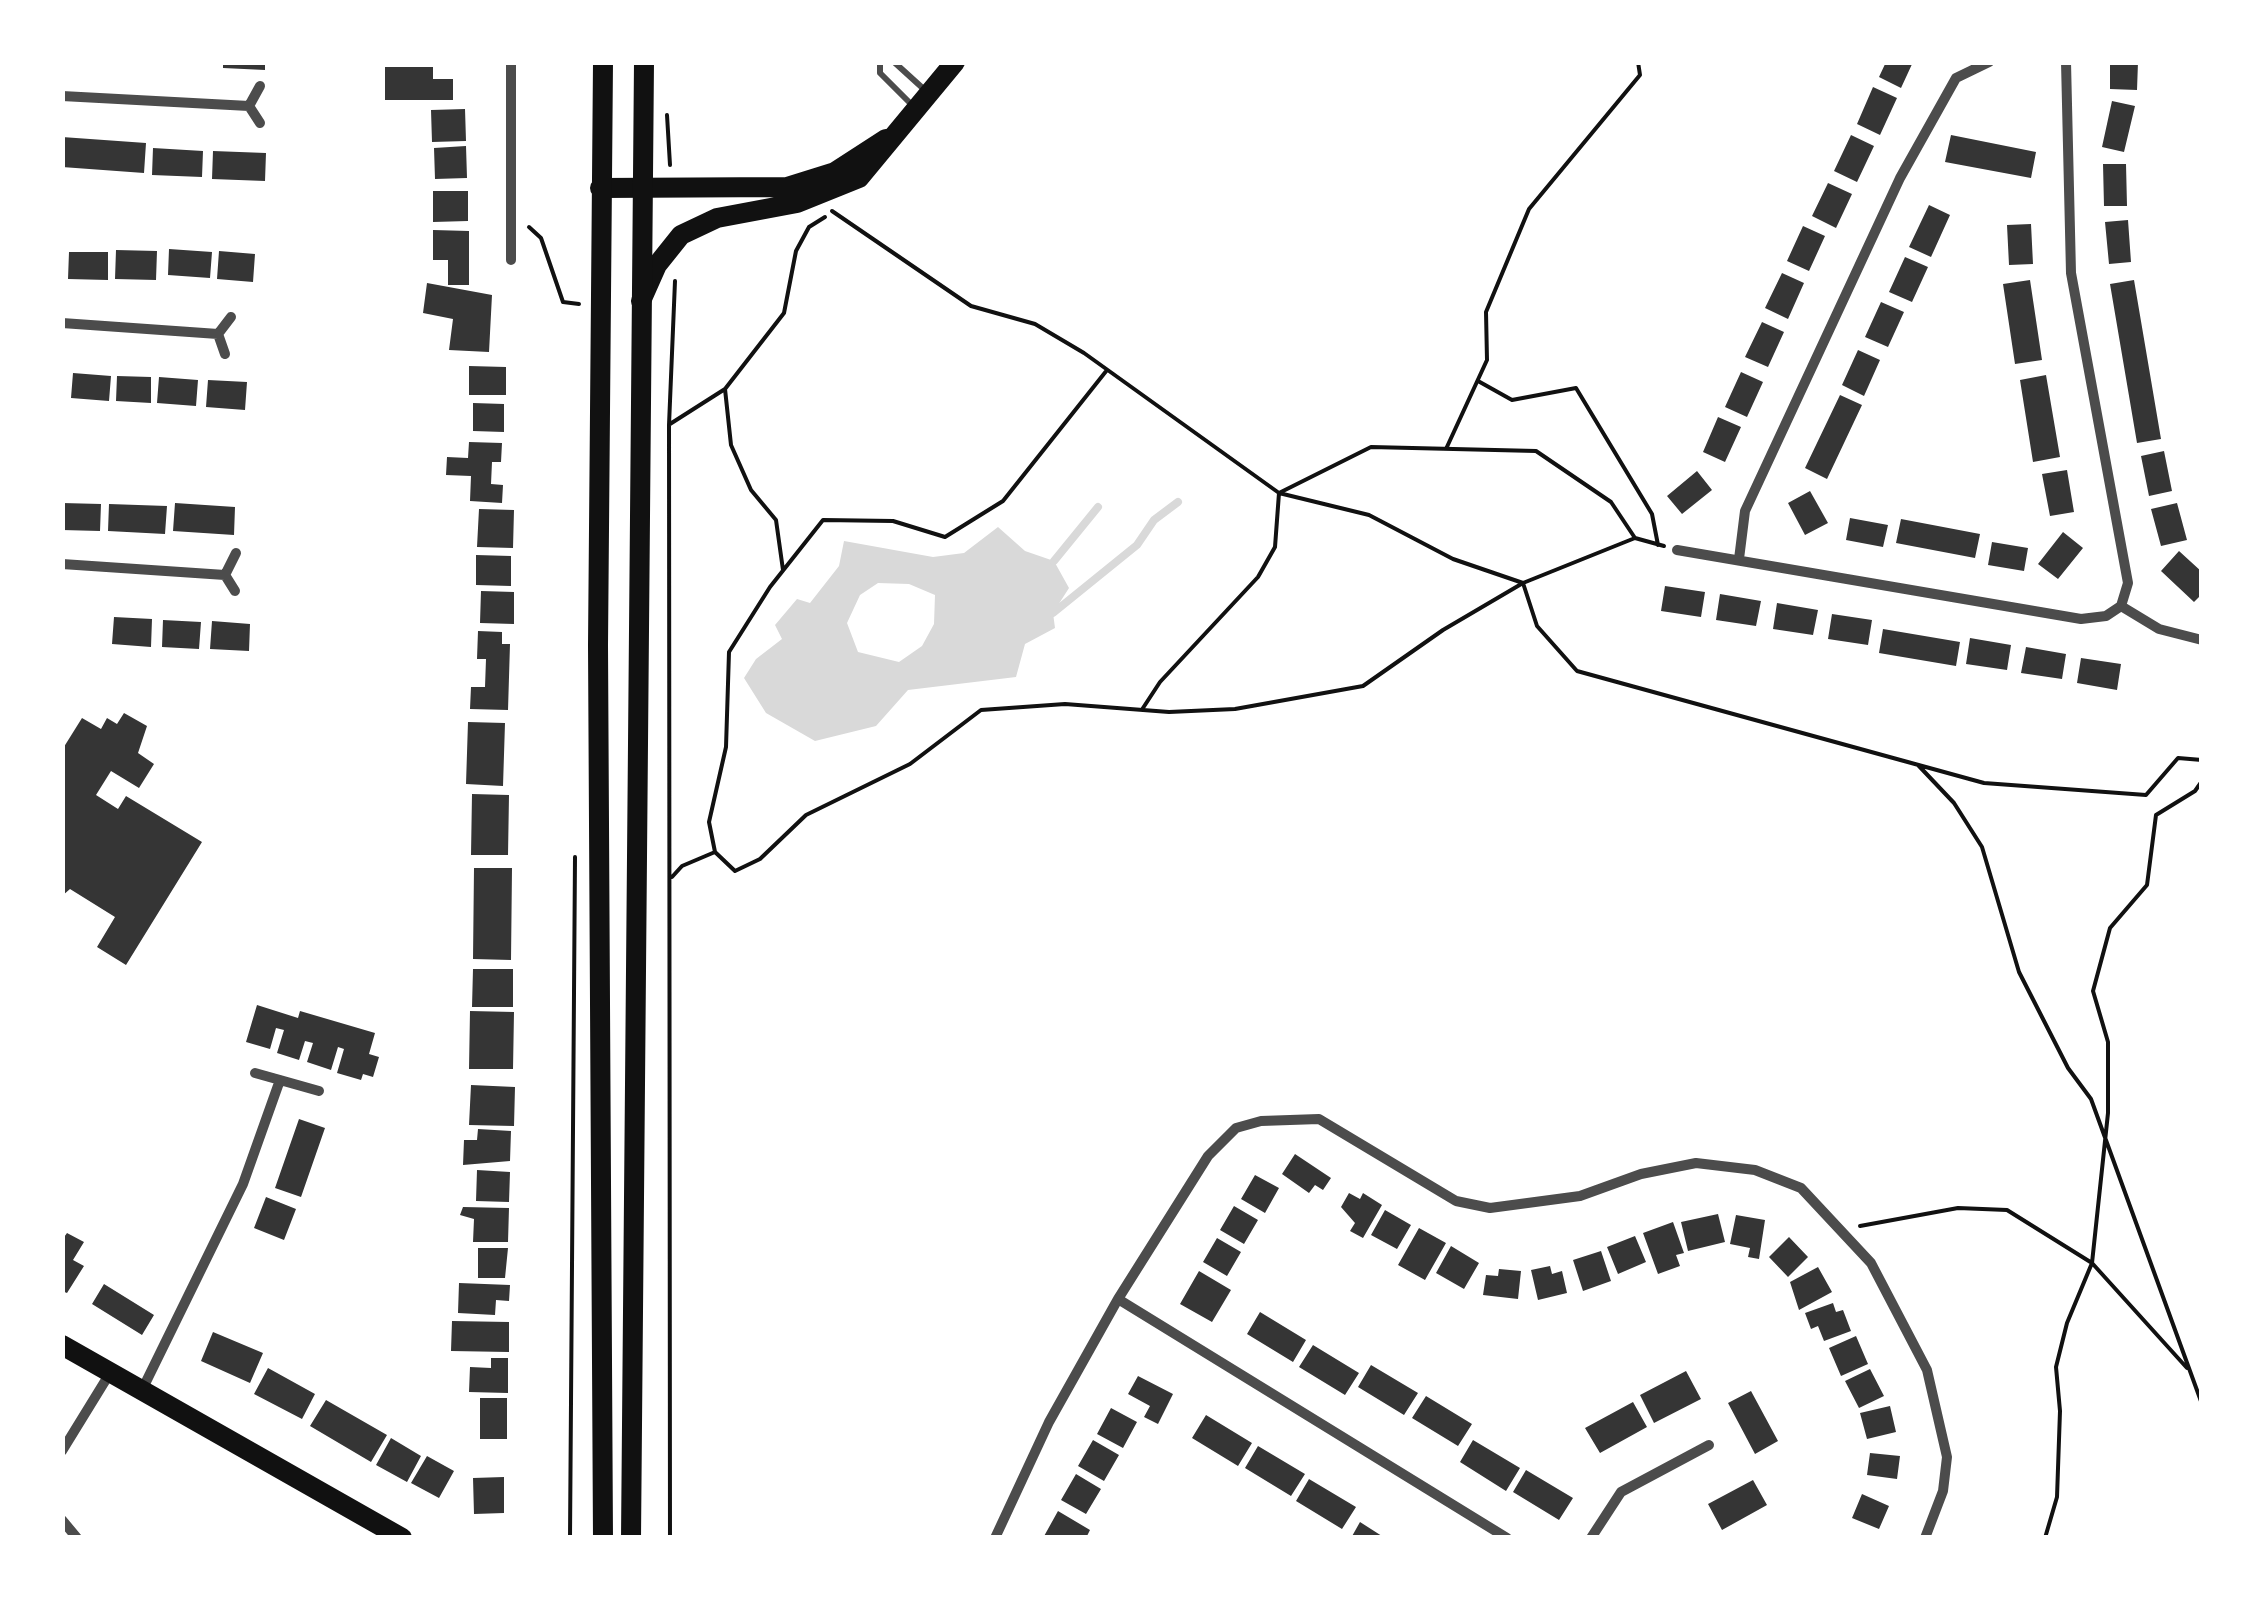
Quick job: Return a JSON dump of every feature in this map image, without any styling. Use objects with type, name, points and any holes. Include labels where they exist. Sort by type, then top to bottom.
[{"type":"main road","points":[[602,62],[603,1538]]},
{"type":"main road","points":[[631,1538],[644,62]]},
{"type":"main road","points":[[642,301],[658,266],[681,235],[717,218],[826,204],[859,178],[955,62]]},
{"type":"main road","points":[[600,188],[787,187],[835,172],[903,128]]},
{"type":"main road","points":[[66,1347],[402,1538]]},
{"type":"street","points":[[511,62],[511,260]]},
{"type":"street","points":[[1739,559],[1745,510],[1900,178],[1956,78],[1989,62]]},
{"type":"street","points":[[1677,550],[2081,619],[2106,616],[2121,606],[2128,583],[2071,273],[2066,62]]},
{"type":"street","points":[[249,106],[260,86]]},
{"type":"street","points":[[62,96],[249,106]]},
{"type":"street","points":[[249,106],[260,123]]},
{"type":"street","points":[[218,334],[231,317]]},
{"type":"street","points":[[62,323],[218,334]]},
{"type":"street","points":[[218,334],[225,354]]},
{"type":"street","points":[[225,575],[236,553]]},
{"type":"street","points":[[62,564],[225,575]]},
{"type":"street","points":[[225,575],[235,591]]},
{"type":"street","points":[[2121,606],[2159,629],[2202,640]]},
{"type":"street","points":[[255,1074],[320,1092]]},
{"type":"street","points":[[142,1390],[244,1184],[280,1080]]},
{"type":"street","points":[[994,1538],[1049,1422],[1118,1299],[1208,1156],[1236,1128],[1261,1121],[1319,1120],[1456,1201],[1490,1208],[1580,1196],[1640,1174],[1696,1163],[1755,1170],[1802,1188],[1871,1263],[1927,1370],[1946,1457],[1942,1491],[1925,1538]]},
{"type":"street","points":[[1118,1299],[1506,1538]]},
{"type":"street","points":[[62,1450],[110,1373]]},
{"type":"street","points":[[1590,1538],[1621,1492],[1708,1445]]},
{"type":"street","points":[[62,1520],[77,1538]]},
{"type":"lane","points":[[880,62],[880,72],[923,102]]},
{"type":"lane","points":[[894,62],[923,102]]},
{"type":"path","points":[[1446,449],[1487,360],[1486,312],[1529,210],[1640,75],[1638,62]]},
{"type":"path","points":[[669,425],[725,389],[784,313],[796,251],[826,204],[971,306],[1035,324],[1107,370],[1279,493],[1369,515],[1452,559],[1523,583]]},
{"type":"path","points":[[511,210],[541,238],[563,302],[580,304]]},
{"type":"path","points":[[670,1538],[669,425],[675,280]]},
{"type":"path","points":[[1107,370],[1003,501],[945,537],[894,521],[823,520],[783,571],[729,652],[726,746],[709,822],[715,852],[735,871],[760,859],[806,815],[910,764],[981,710],[1065,704],[1142,710],[1235,709],[1363,686],[1443,630],[1523,583],[1635,538],[1677,550]]},
{"type":"path","points":[[1478,380],[1512,400],[1576,388],[1652,514],[1658,544]]},
{"type":"path","points":[[725,389],[731,445],[752,490],[776,520],[783,571]]},
{"type":"path","points":[[1279,493],[1371,447],[1536,451],[1611,502],[1635,538]]},
{"type":"path","points":[[1142,710],[1160,682],[1258,577],[1274,547],[1279,493]]},
{"type":"path","points":[[1523,583],[1537,626],[1577,672],[1984,782],[2146,795],[2178,758],[2202,760]]},
{"type":"path","points":[[1915,763],[1954,803],[1982,847],[2019,972],[2068,1068],[2092,1099],[2202,1404]]},
{"type":"path","points":[[2045,1538],[2056,1498],[2060,1410],[2056,1367],[2067,1323],[2092,1263],[2105,1139],[2108,1042],[2093,991],[2110,928],[2147,884],[2156,814],[2195,791],[2202,781]]},
{"type":"path","points":[[670,879],[682,866],[715,852]]},
{"type":"path","points":[[1843,1230],[1958,1208],[2006,1210],[2092,1263],[2190,1372]]},
{"type":"shaded area","points":[[998,527],[1025,551],[1054,561],[1069,588],[1053,613],[1055,628],[1025,644],[1016,677],[908,690],[876,726],[815,741],[766,713],[744,678],[756,659],[782,639],[775,625],[797,599],[810,603],[839,566],[844,541],[933,557],[964,553]],"holes":[[[878,583],[909,584],[935,595],[934,624],[922,646],[899,662],[858,652],[847,623],[860,595]]]},
{"type":"building","points":[[223,62],[265,62],[265,70],[223,68]]},
{"type":"building","points":[[1886,62],[1913,62],[1901,88],[1879,77]]},
{"type":"building","points":[[2110,62],[2138,62],[2137,90],[2110,89]]},
{"type":"building","points":[[385,67],[433,67],[433,79],[453,79],[453,100],[385,100]]},
{"type":"building","points":[[1873,87],[1897,98],[1880,135],[1857,124]]},
{"type":"building","points":[[2112,101],[2135,106],[2124,152],[2102,147]]},
{"type":"building","points":[[465,109],[466,141],[432,142],[431,110]]},
{"type":"building","points":[[1851,135],[1874,146],[1857,182],[1834,171]]},
{"type":"building","points":[[1951,135],[2036,152],[2031,178],[1945,162]]},
{"type":"building","points":[[62,137],[146,143],[144,173],[62,167]]},
{"type":"building","points":[[466,146],[467,178],[435,179],[434,148]]},
{"type":"building","points":[[153,148],[203,151],[202,177],[152,175]]},
{"type":"building","points":[[213,151],[266,153],[265,181],[212,179]]},
{"type":"building","points":[[2103,164],[2126,164],[2127,206],[2104,206]]},
{"type":"building","points":[[1828,183],[1852,194],[1836,228],[1812,216]]},
{"type":"building","points":[[433,191],[468,191],[468,221],[433,222]]},
{"type":"building","points":[[1929,205],[1950,215],[1931,257],[1909,247]]},
{"type":"building","points":[[2128,220],[2131,262],[2109,264],[2105,222]]},
{"type":"building","points":[[2031,224],[2033,264],[2009,265],[2007,225]]},
{"type":"building","points":[[1803,226],[1825,236],[1809,271],[1787,261]]},
{"type":"building","points":[[433,230],[469,231],[469,285],[448,285],[448,260],[433,260]]},
{"type":"building","points":[[169,249],[212,252],[210,278],[168,275]]},
{"type":"building","points":[[116,250],[157,251],[156,280],[115,279]]},
{"type":"building","points":[[219,251],[255,254],[253,282],[217,279]]},
{"type":"building","points":[[69,252],[108,252],[108,280],[68,279]]},
{"type":"building","points":[[1905,257],[1928,267],[1912,302],[1889,292]]},
{"type":"building","points":[[1782,273],[1804,283],[1788,319],[1765,308]]},
{"type":"building","points":[[2030,280],[2042,360],[2015,364],[2003,284]]},
{"type":"building","points":[[2134,280],[2161,439],[2137,443],[2110,284]]},
{"type":"building","points":[[427,283],[492,295],[489,352],[449,350],[453,319],[423,313]]},
{"type":"building","points":[[1881,302],[1904,312],[1888,347],[1865,337]]},
{"type":"building","points":[[1762,322],[1784,332],[1768,367],[1745,357]]},
{"type":"building","points":[[1858,350],[1880,360],[1864,396],[1842,385]]},
{"type":"building","points":[[469,366],[506,367],[506,395],[469,395]]},
{"type":"building","points":[[1741,372],[1763,382],[1747,417],[1725,407]]},
{"type":"building","points":[[73,373],[111,376],[109,401],[71,398]]},
{"type":"building","points":[[2046,375],[2060,457],[2033,462],[2020,380]]},
{"type":"building","points":[[117,376],[151,377],[151,403],[116,401]]},
{"type":"building","points":[[159,377],[198,380],[196,406],[157,403]]},
{"type":"building","points":[[208,380],[247,382],[245,410],[206,407]]},
{"type":"building","points":[[1840,395],[1862,405],[1827,479],[1805,468]]},
{"type":"building","points":[[473,403],[504,404],[504,432],[473,431]]},
{"type":"building","points":[[1718,417],[1741,427],[1725,462],[1703,452]]},
{"type":"building","points":[[469,442],[502,443],[501,462],[492,462],[491,484],[503,485],[502,503],[470,501],[471,476],[446,475],[447,457],[468,458]]},
{"type":"building","points":[[2164,451],[2172,491],[2149,496],[2141,456]]},
{"type":"building","points":[[2067,470],[2074,512],[2050,516],[2042,474]]},
{"type":"building","points":[[1697,471],[1712,490],[1682,514],[1667,496]]},
{"type":"building","points":[[1810,491],[1828,523],[1805,535],[1788,503]]},
{"type":"building","points":[[62,503],[101,504],[100,531],[62,530]]},
{"type":"building","points":[[175,503],[235,507],[234,535],[173,531]]},
{"type":"building","points":[[2177,503],[2187,540],[2161,546],[2151,509]]},
{"type":"building","points":[[109,504],[167,506],[165,534],[108,531]]},
{"type":"building","points":[[479,509],[514,510],[513,548],[477,547]]},
{"type":"building","points":[[1850,518],[1888,525],[1883,547],[1846,540]]},
{"type":"building","points":[[1901,519],[1980,534],[1975,558],[1896,543]]},
{"type":"building","points":[[2063,532],[2083,548],[2058,579],[2038,564]]},
{"type":"building","points":[[1992,542],[2028,548],[2024,571],[1988,565]]},
{"type":"building","points":[[2179,551],[2202,572],[2202,594],[2194,602],[2161,571]]},
{"type":"building","points":[[476,555],[511,556],[511,586],[476,585]]},
{"type":"building","points":[[1665,586],[1705,592],[1701,617],[1661,611]]},
{"type":"building","points":[[481,591],[514,592],[514,624],[480,623]]},
{"type":"building","points":[[1720,594],[1761,601],[1756,626],[1716,620]]},
{"type":"building","points":[[1777,603],[1818,610],[1813,635],[1773,629]]},
{"type":"building","points":[[1832,614],[1872,620],[1868,645],[1828,639]]},
{"type":"building","points":[[114,617],[152,619],[151,647],[112,644]]},
{"type":"building","points":[[163,620],[201,622],[199,649],[162,647]]},
{"type":"building","points":[[212,621],[250,624],[249,651],[210,649]]},
{"type":"building","points":[[1883,629],[1960,642],[1956,666],[1879,653]]},
{"type":"building","points":[[478,631],[502,632],[502,644],[510,644],[508,710],[470,709],[471,687],[485,687],[486,659],[477,659]]},
{"type":"building","points":[[1970,638],[2011,645],[2007,670],[1966,664]]},
{"type":"building","points":[[2026,647],[2066,654],[2062,679],[2021,673]]},
{"type":"building","points":[[2081,658],[2121,664],[2117,690],[2077,683]]},
{"type":"building","points":[[124,713],[147,726],[138,753],[154,764],[139,788],[111,771],[96,795],[118,809],[126,796],[202,842],[126,965],[97,947],[115,917],[70,889],[62,896],[62,750],[82,718],[101,729],[107,718],[117,724]]},
{"type":"building","points":[[468,722],[505,723],[503,786],[466,784]]},
{"type":"building","points":[[472,794],[509,795],[508,855],[471,855]]},
{"type":"building","points":[[474,868],[512,868],[511,960],[473,959]]},
{"type":"building","points":[[473,969],[513,969],[513,1007],[472,1007]]},
{"type":"building","points":[[257,1005],[298,1018],[300,1011],[375,1033],[369,1054],[379,1057],[373,1077],[363,1074],[361,1080],[337,1073],[344,1049],[338,1047],[331,1070],[307,1062],[313,1043],[305,1041],[299,1060],[277,1053],[284,1030],[276,1028],[270,1049],[246,1042]]},
{"type":"building","points":[[470,1011],[514,1012],[513,1069],[469,1069]]},
{"type":"building","points":[[471,1085],[515,1087],[514,1126],[469,1125]]},
{"type":"building","points":[[299,1119],[325,1128],[301,1197],[275,1188]]},
{"type":"building","points":[[478,1129],[511,1131],[510,1161],[463,1165],[464,1140],[477,1140]]},
{"type":"building","points":[[1295,1154],[1331,1178],[1323,1190],[1315,1185],[1309,1193],[1282,1174]]},
{"type":"building","points":[[477,1170],[510,1172],[509,1202],[476,1201]]},
{"type":"building","points":[[1255,1175],[1279,1188],[1265,1213],[1241,1199]]},
{"type":"building","points":[[1349,1193],[1360,1199],[1363,1193],[1382,1205],[1363,1238],[1350,1231],[1355,1223],[1341,1207]]},
{"type":"building","points":[[266,1197],[296,1209],[284,1240],[254,1228]]},
{"type":"building","points":[[1234,1206],[1258,1220],[1244,1244],[1220,1230]]},
{"type":"building","points":[[463,1207],[509,1208],[508,1242],[473,1242],[474,1219],[460,1215]]},
{"type":"building","points":[[1385,1210],[1411,1225],[1397,1249],[1371,1235]]},
{"type":"building","points":[[1718,1214],[1725,1242],[1688,1251],[1681,1222]]},
{"type":"building","points":[[1736,1215],[1765,1220],[1759,1259],[1748,1257],[1750,1248],[1730,1244]]},
{"type":"building","points":[[1673,1222],[1684,1253],[1676,1255],[1680,1266],[1658,1274],[1643,1233]]},
{"type":"building","points":[[1419,1228],[1446,1243],[1425,1280],[1398,1265]]},
{"type":"building","points":[[67,1233],[84,1242],[73,1260],[84,1266],[67,1293],[62,1291],[62,1240]]},
{"type":"building","points":[[1635,1236],[1646,1262],[1618,1274],[1607,1247]]},
{"type":"building","points":[[1789,1237],[1808,1257],[1788,1277],[1769,1257]]},
{"type":"building","points":[[1217,1238],[1241,1252],[1227,1276],[1203,1262]]},
{"type":"building","points":[[1451,1246],[1479,1263],[1464,1289],[1436,1273]]},
{"type":"building","points":[[478,1248],[508,1248],[505,1278],[478,1278]]},
{"type":"building","points":[[1601,1251],[1611,1281],[1583,1291],[1573,1260]]},
{"type":"building","points":[[1550,1266],[1552,1274],[1562,1271],[1567,1293],[1538,1300],[1531,1270]]},
{"type":"building","points":[[1818,1267],[1832,1292],[1799,1310],[1790,1282]]},
{"type":"building","points":[[1499,1269],[1521,1271],[1518,1299],[1483,1295],[1486,1275],[1498,1276]]},
{"type":"building","points":[[1199,1271],[1231,1290],[1212,1322],[1180,1304]]},
{"type":"building","points":[[459,1283],[510,1285],[509,1301],[496,1300],[495,1315],[458,1313]]},
{"type":"building","points":[[104,1284],[154,1315],[142,1335],[92,1304]]},
{"type":"building","points":[[1833,1303],[1836,1312],[1843,1310],[1851,1331],[1824,1341],[1818,1326],[1811,1329],[1805,1313]]},
{"type":"building","points":[[1260,1312],[1306,1340],[1293,1362],[1247,1334]]},
{"type":"building","points":[[452,1321],[509,1322],[509,1352],[451,1351]]},
{"type":"building","points":[[213,1332],[263,1353],[250,1383],[201,1361]]},
{"type":"building","points":[[1856,1336],[1868,1364],[1841,1376],[1829,1348]]},
{"type":"building","points":[[1313,1345],[1359,1373],[1345,1395],[1299,1367]]},
{"type":"building","points":[[491,1358],[508,1358],[508,1393],[469,1392],[470,1367],[491,1368]]},
{"type":"building","points":[[1371,1365],[1418,1393],[1404,1415],[1358,1387]]},
{"type":"building","points":[[268,1368],[315,1394],[302,1419],[254,1394]]},
{"type":"building","points":[[1870,1369],[1884,1396],[1859,1408],[1845,1381]]},
{"type":"building","points":[[1686,1371],[1701,1399],[1654,1423],[1640,1395]]},
{"type":"building","points":[[1138,1376],[1173,1394],[1158,1424],[1144,1417],[1150,1406],[1128,1394]]},
{"type":"building","points":[[1751,1391],[1778,1441],[1755,1454],[1728,1403]]},
{"type":"building","points":[[1426,1396],[1472,1424],[1458,1446],[1412,1418]]},
{"type":"building","points":[[480,1398],[507,1398],[507,1439],[480,1439]]},
{"type":"building","points":[[326,1400],[387,1435],[371,1462],[310,1426]]},
{"type":"building","points":[[1633,1402],[1647,1427],[1600,1453],[1585,1428]]},
{"type":"building","points":[[1890,1406],[1896,1432],[1867,1439],[1860,1413]]},
{"type":"building","points":[[1111,1408],[1137,1422],[1123,1448],[1097,1434]]},
{"type":"building","points":[[1206,1415],[1252,1443],[1238,1466],[1192,1438]]},
{"type":"building","points":[[391,1438],[421,1456],[407,1482],[376,1465]]},
{"type":"building","points":[[1093,1440],[1119,1455],[1104,1481],[1078,1466]]},
{"type":"building","points":[[1473,1440],[1520,1468],[1506,1491],[1460,1462]]},
{"type":"building","points":[[1258,1446],[1305,1474],[1291,1496],[1245,1468]]},
{"type":"building","points":[[1870,1453],[1900,1456],[1897,1479],[1867,1475]]},
{"type":"building","points":[[427,1456],[454,1471],[439,1498],[411,1483]]},
{"type":"building","points":[[1526,1470],[1573,1498],[1559,1520],[1513,1492]]},
{"type":"building","points":[[1076,1474],[1101,1489],[1086,1514],[1061,1500]]},
{"type":"building","points":[[504,1477],[504,1513],[474,1514],[473,1478]]},
{"type":"building","points":[[1309,1479],[1356,1507],[1342,1529],[1296,1501]]},
{"type":"building","points":[[1753,1480],[1767,1505],[1722,1530],[1708,1504]]},
{"type":"building","points":[[1862,1494],[1889,1506],[1879,1529],[1852,1518]]},
{"type":"building","points":[[1058,1511],[1090,1530],[1086,1538],[1043,1538]]},
{"type":"building","points":[[1360,1522],[1385,1538],[1351,1538]]},
{"type":"waterway","points":[[1053,613],[1137,545],[1154,520],[1178,502]]},
{"type":"waterway","points":[[1054,561],[1098,507]]}]
